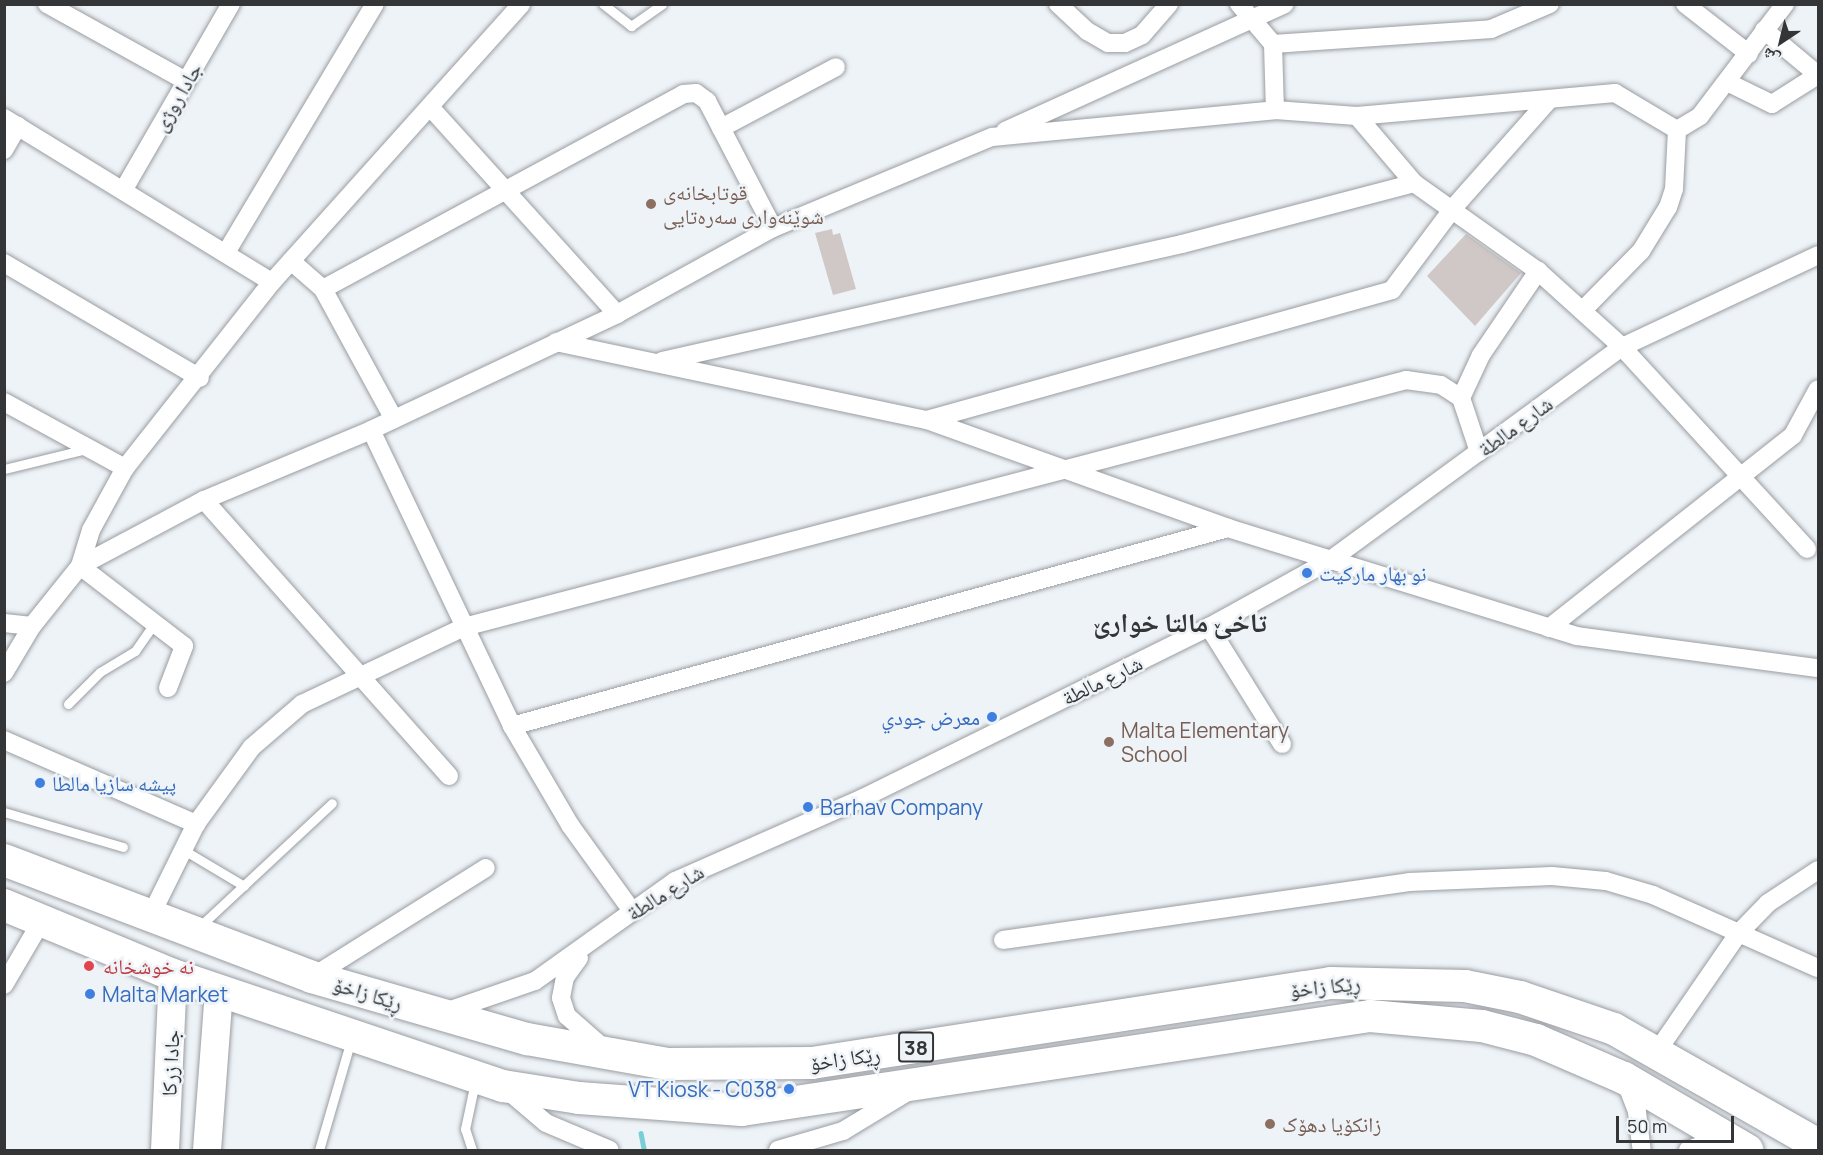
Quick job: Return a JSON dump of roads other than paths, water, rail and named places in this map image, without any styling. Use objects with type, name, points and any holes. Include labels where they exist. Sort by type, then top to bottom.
[{"type":"highway","name":"ڕێکا زاخۆ","points":[[4,860],[149,919],[312,976],[438,1014],[613,1058],[718,1065],[812,1063],[1331,983],[1391,981],[1520,997],[1658,1050],[1818,1145]]},
{"type":"highway","name":"ڕێکا زاخۆ","points":[[4,905],[173,975],[353,1032],[489,1081],[683,1107],[742,1110],[816,1101],[1370,1016],[1482,1026],[1536,1040],[1624,1078],[1735,1144]]},
{"type":"highway","points":[[812,1063],[816,1101]]},
{"type":"main road","name":"جادا زرکا","points":[[165,1150],[173,975]]},
{"type":"main road","name":"جادا زرکا","points":[[207,1150],[219,989]]},
{"type":"main road","points":[[172,1014],[185,1004],[201,1004],[216,1022]]},
{"type":"street","points":[[47,4],[186,81]]},
{"type":"street","name":"جادا روژی","points":[[123,189],[231,4]]},
{"type":"street","points":[[227,251],[375,4]]},
{"type":"street","points":[[4,673],[32,626],[80,566],[91,530],[125,468],[200,378],[272,282],[521,4]]},
{"type":"street","points":[[1058,4],[1087,31],[1108,43],[1125,43],[1142,35],[1169,4]]},
{"type":"street","points":[[1239,4],[1273,44],[1275,110]]},
{"type":"street","points":[[80,566],[204,500],[371,430],[617,314],[773,228],[993,136],[1285,4]]},
{"type":"street","points":[[1273,44],[1491,29],[1550,4]]},
{"type":"street","points":[[1685,4],[1749,54]]},
{"type":"street","points":[[1677,130],[1700,116],[1729,83],[1764,30],[1785,4]]},
{"type":"street","points":[[1729,83],[1772,104],[1818,75],[1764,30]]},
{"type":"street","points":[[721,128],[836,67]]},
{"type":"street","points":[[993,136],[1275,110],[1357,116],[1548,101],[1578,92],[1614,93],[1677,130]]},
{"type":"street","points":[[323,289],[507,192],[683,94],[696,93],[707,100],[773,228]]},
{"type":"street","points":[[927,420],[1392,290],[1454,207],[1548,101]]},
{"type":"street","points":[[430,107],[617,314]]},
{"type":"street","points":[[1357,116],[1414,183],[1454,207],[1538,271],[1622,347],[1807,549]]},
{"type":"street","points":[[4,150],[11,122],[227,251],[272,282]]},
{"type":"street","points":[[1582,311],[1641,251],[1668,207],[1674,189],[1677,130]]},
{"type":"street","points":[[658,363],[1182,244],[1414,183]]},
{"type":"street","name":"شارع مالطة","points":[[438,1014],[519,989],[586,949],[632,911],[685,876],[863,798],[1209,627],[1332,560],[1622,347],[1818,255]]},
{"type":"street","points":[[291,261],[323,289],[394,419]]},
{"type":"street","points":[[4,263],[200,378]]},
{"type":"street","points":[[1461,398],[1481,355],[1538,271]]},
{"type":"street","points":[[556,342],[927,420],[1074,468],[1228,528],[1549,628],[1818,668]]},
{"type":"street","points":[[149,919],[196,824],[252,747],[302,704],[356,676],[464,627],[1406,380],[1441,385],[1461,398],[1479,452]]},
{"type":"street","points":[[1549,628],[1743,477],[1793,435],[1818,389]]},
{"type":"street","points":[[4,402],[125,468]]},
{"type":"street","points":[[371,430],[512,726],[570,825],[632,911]]},
{"type":"street","points":[[204,500],[356,676],[449,776]]},
{"type":"street","points":[[512,726],[1228,528]]},
{"type":"street","points":[[80,566],[156,621],[184,646],[168,688]]},
{"type":"street","points":[[4,623],[32,626]]},
{"type":"street","points":[[1209,627],[1282,744]]},
{"type":"street","points":[[4,740],[196,824]]},
{"type":"street","points":[[312,976],[486,868]]},
{"type":"street","points":[[1658,1050],[1738,934],[1768,903],[1818,870]]},
{"type":"street","points":[[1003,940],[1409,882],[1552,876],[1606,881],[1653,895],[1818,968]]},
{"type":"street","points":[[4,985],[41,922]]},
{"type":"street","name":"شارع مالطة","points":[[586,949],[565,977],[561,999],[567,1016],[613,1058]]},
{"type":"street","points":[[1624,1078],[1637,1112],[1642,1150]]},
{"type":"street","points":[[489,1081],[546,1123],[610,1150]]},
{"type":"street","points":[[778,1150],[843,1131],[922,1083]]},
{"type":"street","points":[[1688,1150],[1735,1144]]},
{"type":"lane","points":[[603,4],[631,26],[663,4]]},
{"type":"lane","points":[[4,469],[88,448]]},
{"type":"lane","points":[[68,704],[100,672],[135,651],[156,621]]},
{"type":"lane","points":[[192,934],[332,803]]},
{"type":"lane","points":[[4,812],[123,848]]},
{"type":"lane","points":[[182,849],[244,886]]},
{"type":"lane","points":[[319,1150],[353,1032]]},
{"type":"lane","points":[[472,1150],[465,1129],[489,1081]]},
{"type":"waterway","points":[[641,1133],[644,1149]]},
{"type":"place","name":"قوتابخانەی شوێنەواری سەرەتایی","points":[[651,204]]},
{"type":"place","name":"نو بهار ماركيت","points":[[1307,573]]},
{"type":"place","name":"معرض جودي","points":[[992,717]]},
{"type":"place","name":"Malta Elementary School","points":[[1109,742]]},
{"type":"place","name":"پيشه سازيا مالطا","points":[[40,783]]},
{"type":"place","name":"Barhav Company","points":[[808,807]]},
{"type":"place","name":"نه خوشخانه","points":[[89,966]]},
{"type":"place","name":"Malta Market","points":[[90,994]]},
{"type":"place","name":"VT Kiosk - C038","points":[[789,1089]]},
{"type":"place","name":"زانکۆیا دهۆک","points":[[1270,1124]]},
{"type":"district","name":"تاخێ مالتا خوارێ","points":[[1180,622]]}]
